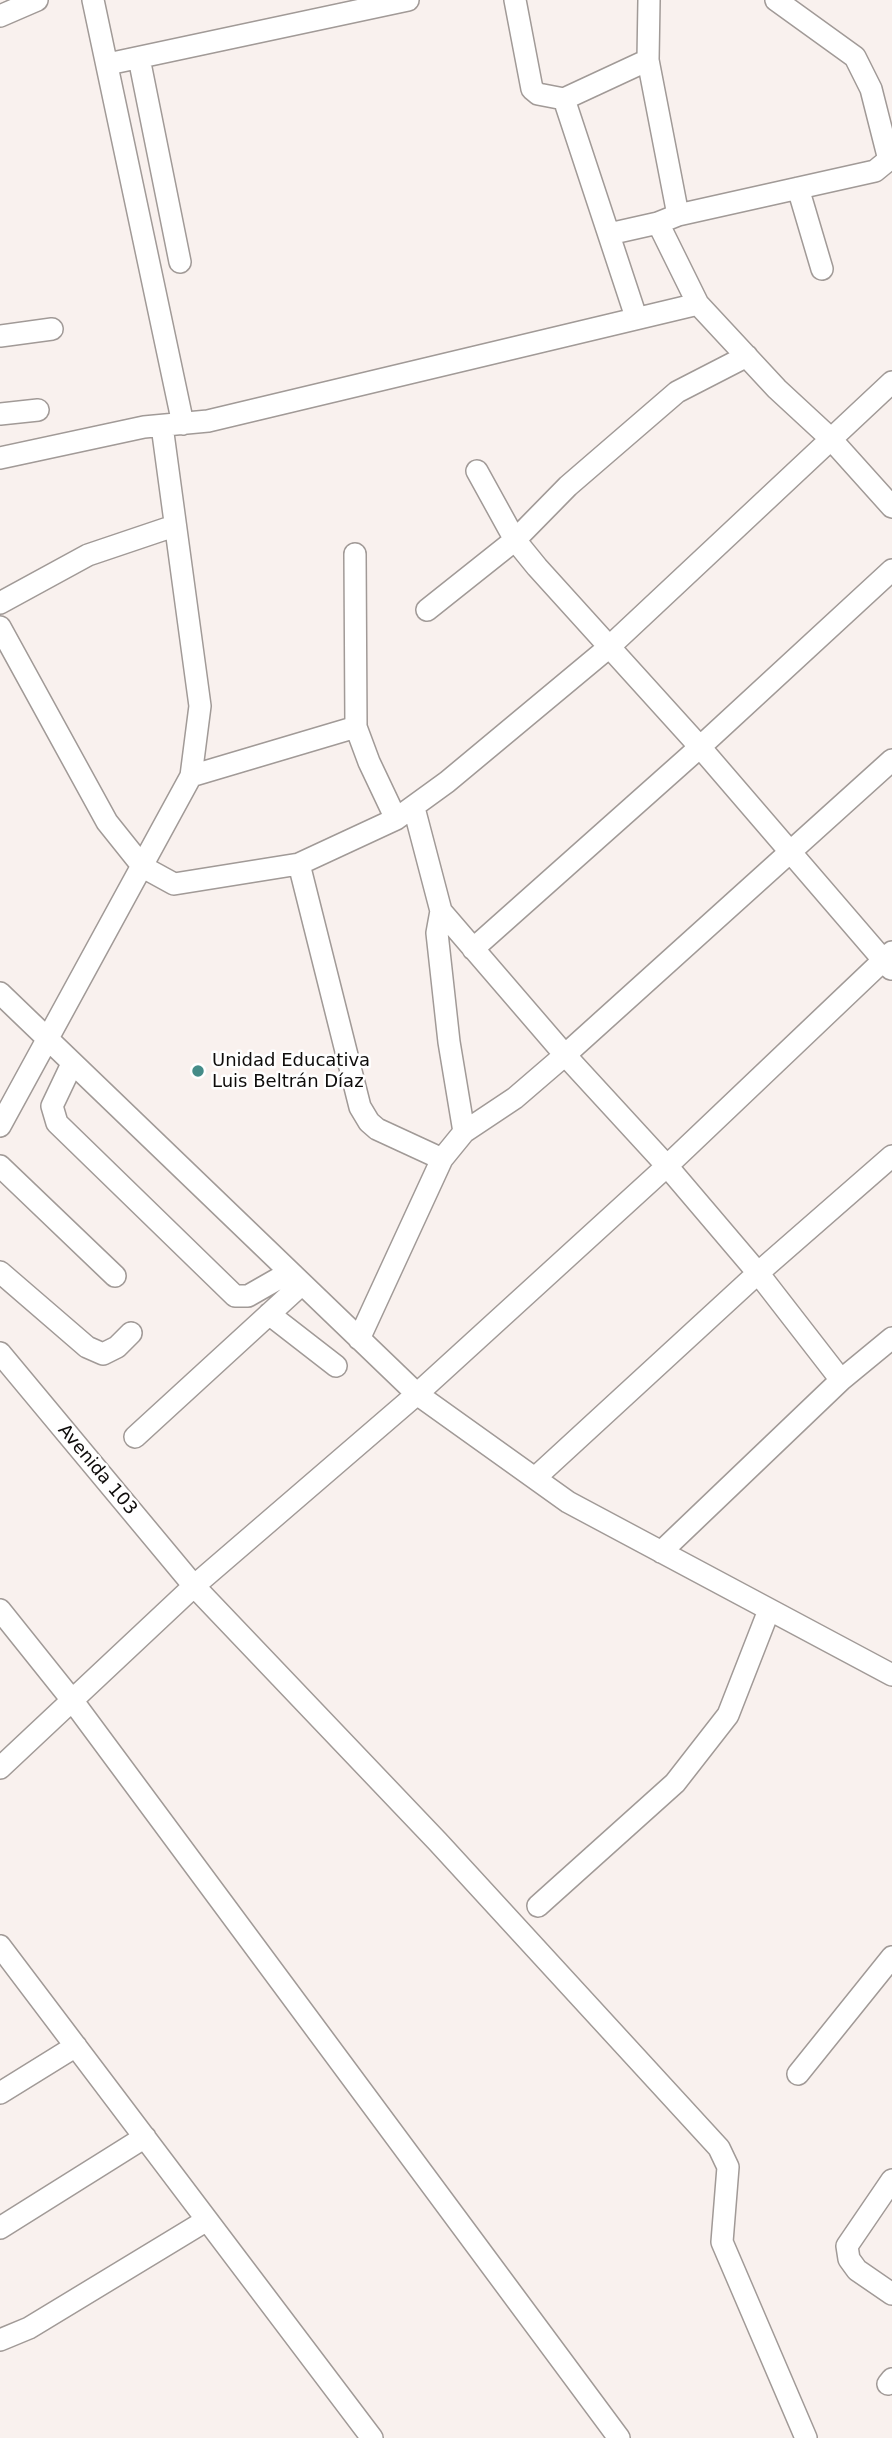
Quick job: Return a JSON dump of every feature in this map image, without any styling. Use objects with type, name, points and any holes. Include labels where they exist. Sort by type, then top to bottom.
[{"type":"street","points":[[0,16],[37,0]]},
{"type":"street","points":[[93,0],[183,424]]},
{"type":"street","points":[[108,64],[408,0]]},
{"type":"street","points":[[515,0],[533,89],[538,94],[564,99],[648,60]]},
{"type":"street","points":[[649,0],[648,60],[678,215]]},
{"type":"street","points":[[609,234],[658,223],[678,215],[875,171],[882,167],[888,156],[871,89],[855,57],[776,0]]},
{"type":"street","points":[[139,58],[180,262]]},
{"type":"street","points":[[564,99],[636,317]]},
{"type":"street","points":[[798,188],[822,269]]},
{"type":"street","points":[[658,223],[698,304],[830,438],[892,507]]},
{"type":"street","points":[[0,458],[162,426],[208,421],[698,304]]},
{"type":"street","points":[[0,336],[52,329]]},
{"type":"street","points":[[427,610],[515,540],[568,486],[677,392],[747,356]]},
{"type":"street","points":[[1,630],[107,822],[143,867],[174,884],[299,864],[405,814],[607,649],[892,382]]},
{"type":"street","points":[[0,414],[38,410]]},
{"type":"street","points":[[0,1126],[191,776],[200,706],[162,426]]},
{"type":"street","points":[[0,1768],[194,1586],[417,1394],[889,961],[700,747],[607,649],[515,540],[477,471]]},
{"type":"street","points":[[0,603],[88,555],[174,526]]},
{"type":"street","points":[[355,554],[356,727],[369,762],[405,814],[441,911],[565,1055],[667,1166],[758,1273],[841,1380]]},
{"type":"street","points":[[473,949],[700,747],[892,570]]},
{"type":"street","points":[[191,776],[356,727]]},
{"type":"street","points":[[359,1339],[442,1159],[464,1132],[515,1098],[565,1055],[892,760]]},
{"type":"street","points":[[299,864],[360,1107],[377,1129],[442,1159]]},
{"type":"street","points":[[441,911],[437,933],[449,1042],[464,1132]]},
{"type":"street","points":[[0,993],[417,1394],[568,1502],[892,1675]]},
{"type":"street","points":[[72,1064],[52,1105],[57,1124],[236,1296],[248,1296],[296,1278]]},
{"type":"street","points":[[535,1478],[758,1273],[892,1156]]},
{"type":"street","points":[[0,1166],[115,1276]]},
{"type":"street","points":[[0,1272],[87,1347],[103,1354],[117,1347],[131,1333]]},
{"type":"street","points":[[135,1437],[269,1314],[296,1278]]},
{"type":"street","points":[[269,1314],[337,1366]]},
{"type":"street","points":[[661,1552],[841,1380],[892,1338]]},
{"type":"street","name":"Avenida 103","points":[[0,1353],[194,1586],[438,1842],[719,2148],[728,2167],[722,2242],[806,2438]]},
{"type":"street","points":[[0,1609],[72,1700],[619,2438]]},
{"type":"street","points":[[538,1906],[675,1783],[728,1715],[769,1609]]},
{"type":"street","points":[[0,1946],[372,2438]]},
{"type":"street","points":[[798,2074],[892,1957]]},
{"type":"street","points":[[0,2093],[76,2046]]},
{"type":"street","points":[[0,2228],[145,2137]]},
{"type":"street","points":[[892,2180],[847,2246],[849,2259],[857,2270],[892,2294]]},
{"type":"street","points":[[0,2340],[29,2328],[207,2220]]},
{"type":"place","name":"Unidad Educativa Luis Beltrán Díaz","points":[[198,1071]]}]
